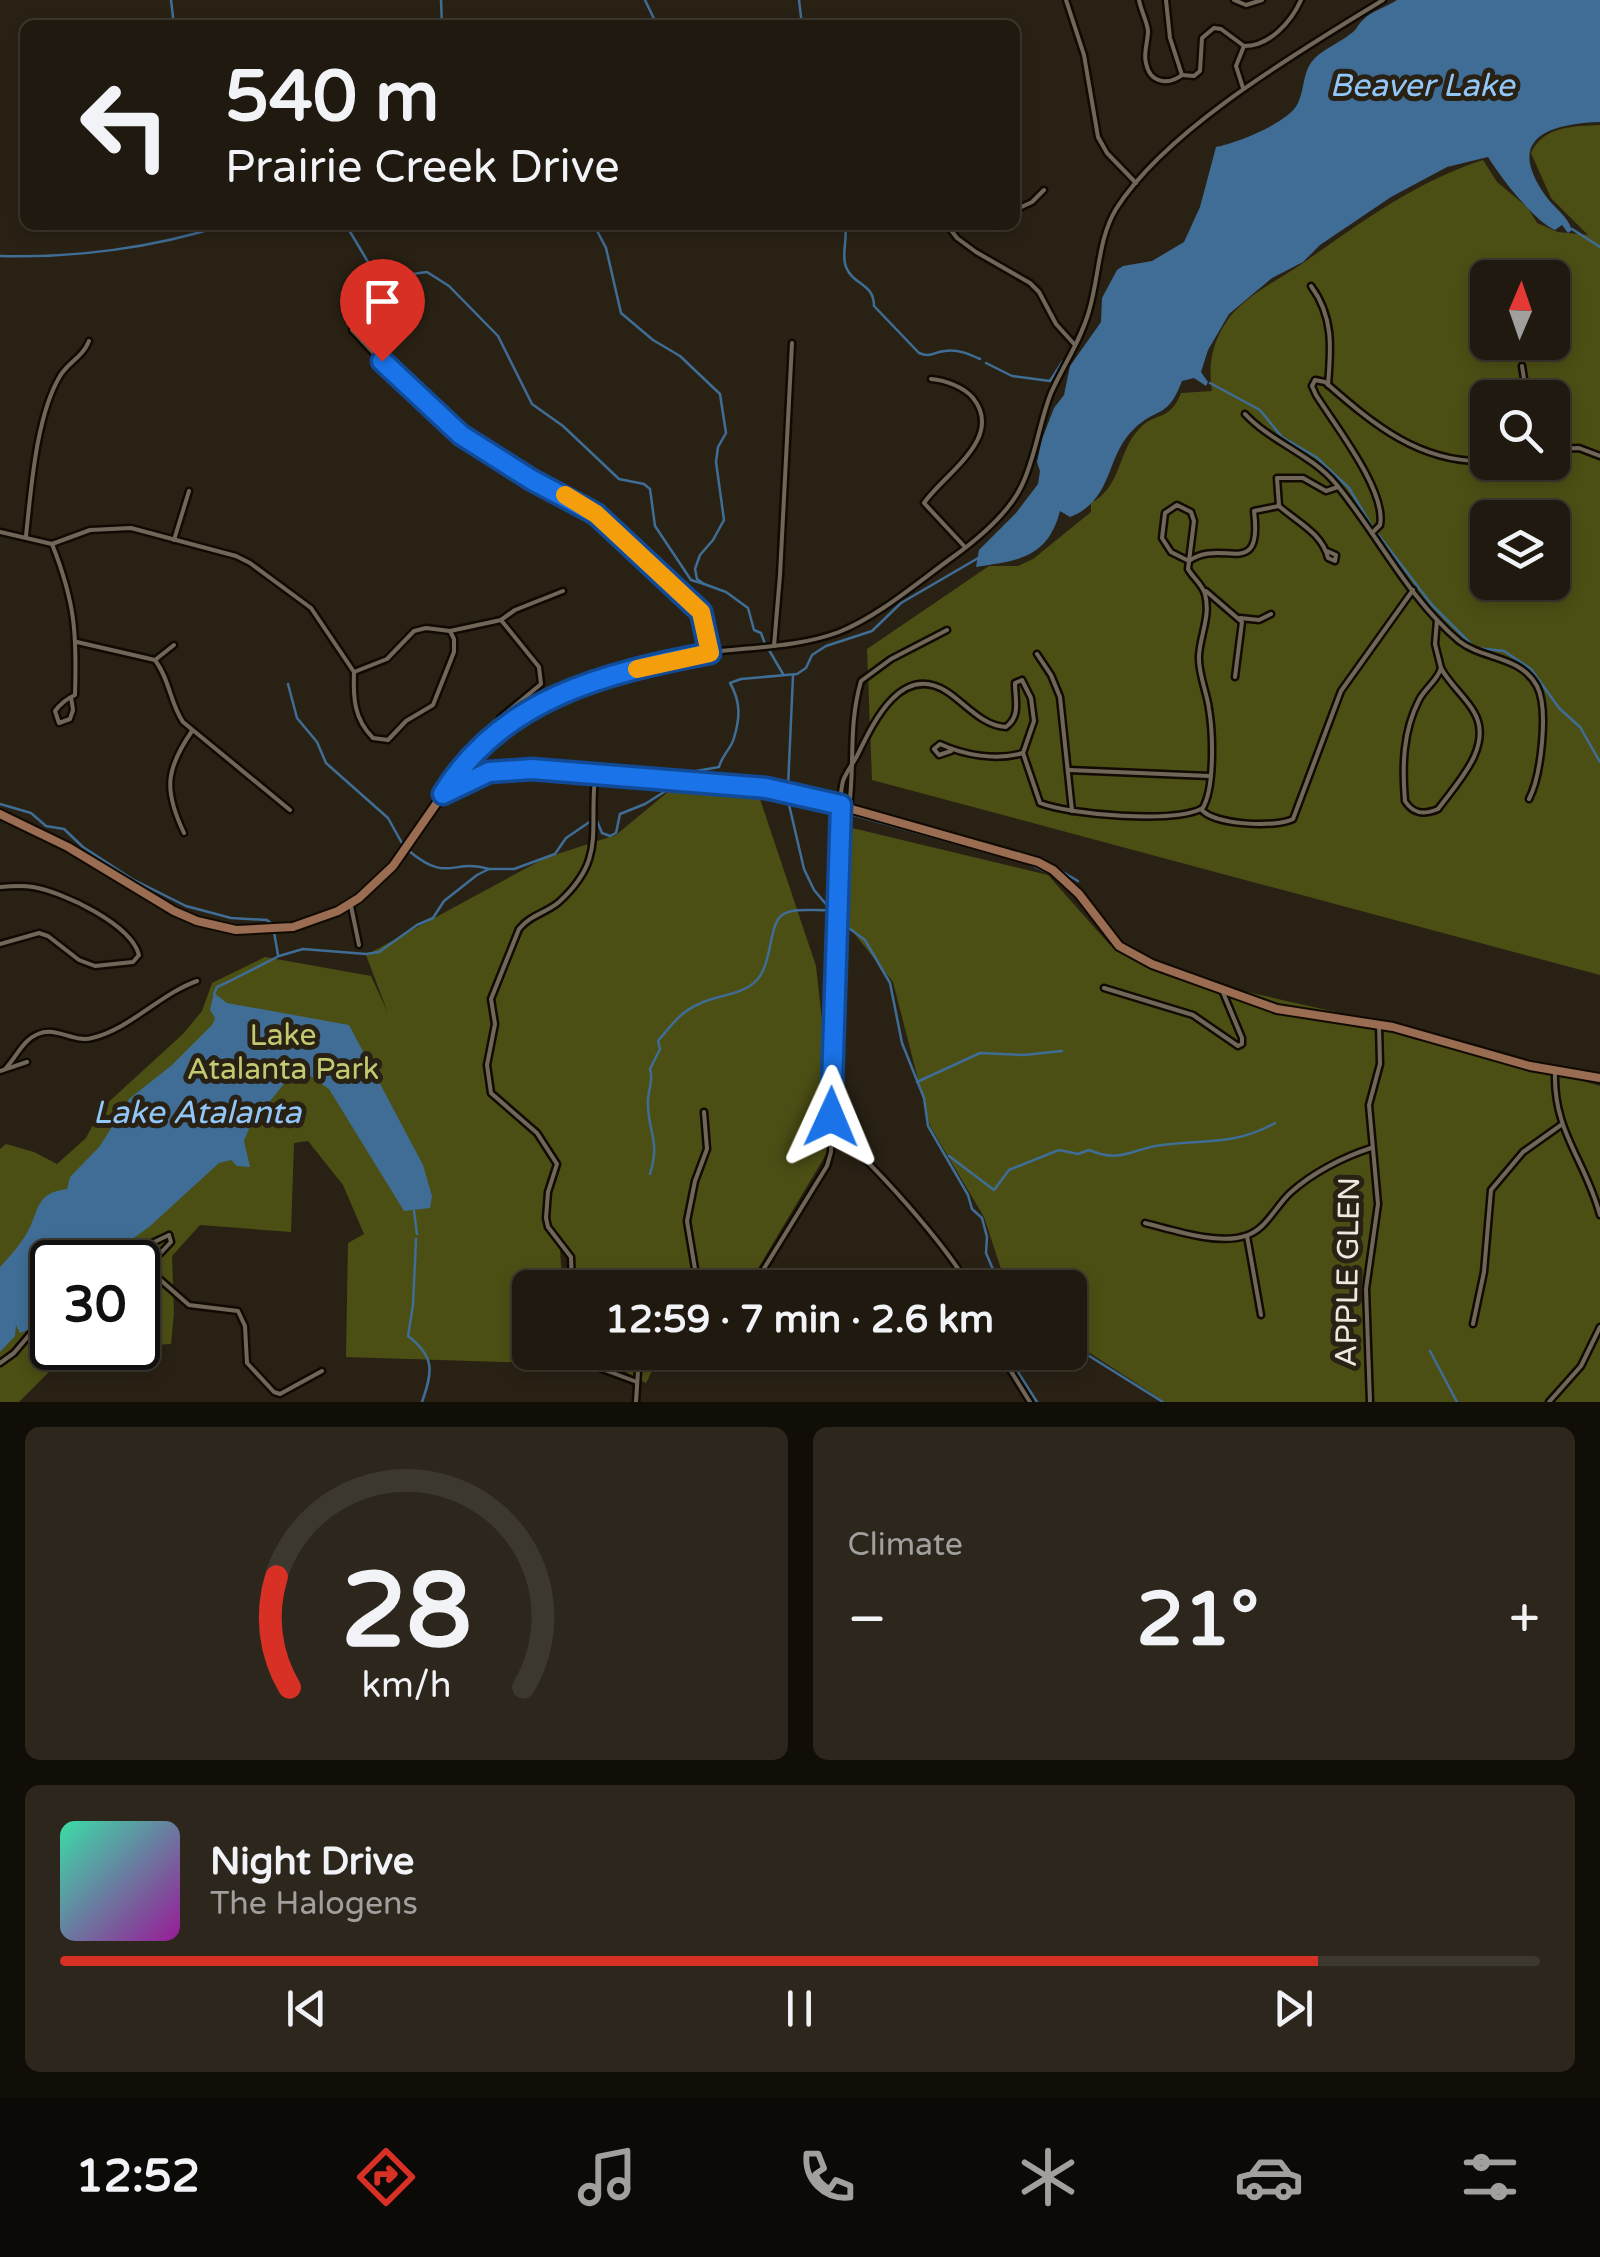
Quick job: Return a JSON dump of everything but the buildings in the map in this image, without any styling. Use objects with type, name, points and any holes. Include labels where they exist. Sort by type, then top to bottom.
[{"type":"main road","points":[[0,814],[68,847],[174,911],[214,926],[249,930],[293,927],[316,921],[350,904],[393,866],[443,794],[474,777],[499,770],[766,788],[1038,862],[1079,894],[1120,946],[1152,964],[1222,990],[1298,1014],[1379,1024],[1530,1066],[1600,1078]]},
{"type":"street","points":[[1066,0],[1084,55],[1098,137],[1136,183]]},
{"type":"street","points":[[1139,0],[1148,30],[1145,62],[1150,73],[1164,83],[1200,72],[1202,38],[1214,28],[1244,46],[1264,42],[1276,33],[1301,0]]},
{"type":"street","points":[[1166,0],[1170,38],[1182,75]]},
{"type":"street","points":[[1234,0],[1246,4],[1262,0]]},
{"type":"street","points":[[443,794],[466,762],[498,730],[553,697],[611,676],[710,653],[819,638],[851,626],[965,548],[1006,509],[1021,488],[1046,406],[1088,317],[1108,227],[1116,209],[1176,144],[1244,90],[1383,0]]},
{"type":"street","points":[[1244,46],[1236,66],[1244,90]]},
{"type":"street","points":[[1020,208],[1044,190]]},
{"type":"street","points":[[952,230],[976,252],[1030,283],[1056,324],[1075,345]]},
{"type":"street","points":[[1312,286],[1320,297],[1330,329],[1328,385]]},
{"type":"street","points":[[352,330],[392,373],[461,435],[596,514],[631,550],[653,564],[701,612],[710,653]]},
{"type":"street","points":[[26,536],[33,471],[50,397],[58,378],[90,341]]},
{"type":"street","points":[[774,646],[792,343]]},
{"type":"street","points":[[1522,366],[1524,380]]},
{"type":"street","points":[[931,379],[948,382],[971,396],[978,407],[982,428],[975,447],[924,503],[965,548]]},
{"type":"street","points":[[1372,534],[1382,517],[1365,470],[1313,382],[1320,379],[1409,446],[1448,458],[1470,460]]},
{"type":"street","points":[[1245,414],[1258,428],[1314,463],[1338,488],[1437,620],[1477,654],[1505,659],[1536,684],[1541,761],[1538,781],[1529,799]]},
{"type":"street","points":[[1570,448],[1600,456]]},
{"type":"street","points":[[1279,506],[1278,478],[1304,478],[1326,490],[1338,488]]},
{"type":"street","points":[[174,540],[189,491]]},
{"type":"street","points":[[1189,560],[1171,552],[1162,538],[1165,513],[1176,505],[1191,512],[1194,521],[1188,569],[1202,588],[1240,618],[1259,620],[1271,614]]},
{"type":"street","points":[[1189,560],[1197,555],[1246,554],[1255,539],[1254,511],[1279,506],[1306,527],[1327,551]]},
{"type":"street","points":[[0,532],[52,544],[90,530],[131,528],[250,563],[302,600],[321,620],[354,672],[358,719],[374,738],[388,740],[406,721],[433,705],[454,652],[450,631]]},
{"type":"street","points":[[52,544],[72,600],[77,642],[74,695],[62,701],[56,711],[59,724],[70,720],[71,697]]},
{"type":"street","points":[[763,1270],[827,1166],[832,1131],[836,913],[844,779],[873,724],[890,700],[903,690],[932,685],[986,720],[1006,728],[1014,722],[1017,710],[1014,683],[1022,680],[1031,698],[1034,722],[1023,753],[1040,804],[1116,816],[1182,814],[1201,809],[1208,799],[1210,776],[1210,712],[1198,657],[1206,618],[1202,588]]},
{"type":"street","points":[[354,672],[387,659],[414,632],[426,628],[450,631],[501,620],[515,610],[564,590]]},
{"type":"street","points":[[1201,809],[1213,818],[1260,824],[1293,820],[1342,691],[1413,590]]},
{"type":"street","points":[[1235,676],[1242,630],[1240,618]]},
{"type":"street","points":[[498,730],[500,718],[541,684],[542,676],[501,620]]},
{"type":"street","points":[[1437,620],[1440,675],[1418,701],[1407,733],[1405,801],[1419,813],[1438,810],[1467,768],[1480,740],[1477,717],[1441,668]]},
{"type":"street","points":[[843,806],[854,779],[850,753],[861,682],[890,659],[947,630]]},
{"type":"street","points":[[77,642],[155,660],[166,676],[174,710],[192,730],[290,810]]},
{"type":"street","points":[[155,660],[174,645]]},
{"type":"street","points":[[1037,654],[1060,697],[1072,811]]},
{"type":"street","points":[[184,832],[172,808],[169,780],[192,730]]},
{"type":"street","points":[[951,751],[1026,763]]},
{"type":"street","points":[[1006,758],[1023,753]]},
{"type":"street","points":[[1069,770],[1210,776]]},
{"type":"street","points":[[571,1270],[571,1257],[548,1227],[546,1218],[548,1192],[557,1164],[537,1133],[491,1093],[487,1066],[495,1024],[490,1005],[526,920],[558,902],[592,858],[596,774]]},
{"type":"street","points":[[0,887],[36,887],[76,902],[128,935],[140,955],[133,962],[95,966],[38,933],[0,944]]},
{"type":"street","points":[[350,904],[359,945]]},
{"type":"street","points":[[3,1069],[26,1041],[38,1034],[54,1032],[75,1039],[97,1037],[197,981]]},
{"type":"street","points":[[1104,988],[1183,1011],[1238,1046],[1242,1042],[1222,990]]},
{"type":"street","name":"APPLE GLEN","points":[[1370,1402],[1366,1290],[1378,1204],[1369,1105],[1380,1064],[1379,1024]]},
{"type":"street","points":[[3,1069],[27,1062]]},
{"type":"street","points":[[1556,1070],[1560,1125],[1582,1162],[1600,1215]]},
{"type":"street","points":[[696,1270],[687,1222],[695,1181],[707,1149],[704,1112]]},
{"type":"street","points":[[1473,1324],[1484,1272],[1491,1190],[1523,1152],[1560,1125]]},
{"type":"street","points":[[832,1131],[857,1149],[959,1270]]},
{"type":"street","points":[[1145,1223],[1189,1235],[1247,1236],[1263,1225],[1290,1192],[1317,1172],[1371,1148]]},
{"type":"street","points":[[158,1240],[169,1235],[170,1242],[160,1253]]},
{"type":"street","points":[[1247,1236],[1261,1315]]},
{"type":"street","points":[[160,1279],[189,1304],[238,1312],[245,1326],[247,1362],[274,1392],[292,1390],[322,1371]]},
{"type":"street","points":[[1550,1402],[1581,1366],[1600,1326]]},
{"type":"street","points":[[0,1363],[30,1334]]},
{"type":"street","points":[[605,1370],[637,1382]]},
{"type":"street","points":[[636,1402],[639,1370]]},
{"type":"street","points":[[1010,1370],[1030,1402]]},
{"type":"green space","points":[[1600,125],[1600,975],[872,780],[867,649],[989,566],[1018,566],[1033,559],[1091,512],[1091,503],[1108,488],[1139,429],[1172,409],[1181,393],[1212,391],[1215,344],[1229,318],[1264,288],[1389,205],[1434,180],[1483,160],[1497,182],[1528,208],[1537,223],[1558,232],[1588,235],[1551,198],[1531,153],[1543,137],[1570,127]]},
{"type":"green space","name":"Lake Atalanta Park","points":[[675,786],[757,790],[816,966],[826,1057],[828,1151],[757,1270],[575,1270],[573,1257],[560,1251],[562,1270],[512,1270],[512,1362],[346,1357],[348,1243],[364,1234],[343,1185],[308,1141],[294,1143],[291,1232],[200,1225],[172,1256],[171,1344],[160,1345],[160,1240],[30,1240],[30,1370],[51,1370],[19,1402],[0,1402],[0,1149],[6,1144],[57,1164],[86,1138],[101,1109],[184,1033],[202,1011],[212,983],[265,957],[371,976],[388,1013],[366,955],[545,858],[616,835]]},
{"type":"green space","points":[[852,828],[1048,875],[1109,944],[1225,987],[1380,1022],[1600,1086],[1600,1402],[1165,1402],[1087,1351],[1087,1270],[1001,1270],[984,1217],[930,1126],[893,982],[845,922]]},
{"type":"green space","points":[[622,1370],[652,1370],[646,1383]]},
{"type":"water","name":"Beaver Lake","points":[[1397,0],[1600,0],[1600,122],[1548,132],[1531,149],[1535,179],[1572,230],[1568,233],[1562,225],[1555,230],[1537,218],[1488,157],[1447,167],[1391,197],[1320,245],[1303,262],[1272,278],[1229,314],[1208,350],[1201,372],[1208,382],[1206,386],[1194,378],[1182,381],[1167,407],[1134,429],[1118,452],[1102,489],[1084,509],[1070,517],[1060,511],[1048,539],[1029,554],[976,567],[979,550],[1038,484],[1042,439],[1054,408],[1064,395],[1070,366],[1101,322],[1102,298],[1117,270],[1152,261],[1184,242],[1200,207],[1216,147],[1248,137],[1284,118],[1298,103],[1307,69],[1314,59],[1353,32],[1366,17]]},
{"type":"water","name":"Lake Atalanta","points":[[214,993],[227,1003],[349,1025],[423,1165],[432,1196],[430,1208],[404,1211],[329,1089],[310,1076],[287,1080],[250,1126],[244,1141],[250,1167],[237,1166],[231,1160],[219,1163],[131,1240],[30,1240],[30,1329],[20,1333],[16,1325],[15,1336],[0,1352],[0,1267],[24,1238],[41,1201],[67,1189],[70,1177],[100,1146],[129,1099],[172,1065],[212,1025],[215,1018],[210,1010]]},
{"type":"waterway","points":[[171,0],[173,20]]},
{"type":"waterway","points":[[441,0],[442,20]]},
{"type":"waterway","points":[[645,0],[655,20]]},
{"type":"waterway","points":[[799,0],[801,20]]},
{"type":"waterway","points":[[1572,229],[1600,247]]},
{"type":"waterway","points":[[0,256],[114,250],[206,230]]},
{"type":"waterway","points":[[349,230],[371,267],[380,274],[391,277],[427,272],[449,286],[498,336],[532,404],[563,426],[619,479],[650,489],[655,526],[691,580],[704,584]]},
{"type":"waterway","points":[[597,230],[606,248],[621,313],[680,356],[720,394],[726,433],[716,462],[724,520],[695,569],[697,579],[726,592],[748,608],[754,630],[761,633],[765,644]]},
{"type":"waterway","points":[[845,230],[844,257],[849,273],[867,288],[874,306],[919,353],[954,351],[980,359]]},
{"type":"waterway","points":[[986,363],[1012,376],[1050,381],[1063,361]]},
{"type":"waterway","points":[[1210,383],[1260,410],[1282,437],[1316,457],[1349,488],[1373,528]]},
{"type":"waterway","points":[[1377,533],[1432,605],[1471,644]]},
{"type":"waterway","points":[[681,778],[685,773],[719,767],[731,745],[738,710],[730,683],[797,674],[806,668],[812,655],[826,646],[872,631],[901,603],[980,557]]},
{"type":"waterway","points":[[1477,648],[1504,651],[1531,669],[1559,708],[1580,727],[1600,762]]},
{"type":"waterway","points":[[769,650],[783,674]]},
{"type":"waterway","points":[[788,787],[793,676]]},
{"type":"waterway","points":[[288,684],[297,718],[317,742],[326,763],[388,818],[403,845]]},
{"type":"waterway","points":[[597,821],[602,833],[610,836],[616,833],[620,814],[675,785]]},
{"type":"waterway","points":[[838,810],[787,796],[804,869],[814,890],[842,923],[865,940],[890,983],[902,1043],[924,1098],[928,1126],[968,1195],[972,1209],[982,1218],[986,1253],[993,1270]]},
{"type":"waterway","points":[[0,804],[31,813],[46,826],[64,829],[83,847],[132,879],[186,906],[231,918],[267,920],[273,925]]},
{"type":"waterway","points":[[843,812],[998,855]]},
{"type":"waterway","points":[[214,994],[217,987],[279,956],[303,949],[379,952],[433,918],[444,901],[477,875],[489,869],[514,869],[555,854],[566,838],[591,821]]},
{"type":"waterway","points":[[409,851],[433,866],[489,869]]},
{"type":"waterway","points":[[1025,862],[1047,872]]},
{"type":"waterway","points":[[1061,871],[1078,881]]},
{"type":"waterway","points":[[650,1174],[654,1144],[648,1097],[650,1069],[660,1049],[658,1041],[693,1007],[745,989],[757,980],[782,915],[798,910],[829,910]]},
{"type":"waterway","points":[[274,932],[278,955]]},
{"type":"waterway","points":[[917,1082],[980,1053],[1024,1055],[1062,1051]]},
{"type":"waterway","points":[[949,1156],[994,1190],[1009,1170],[1059,1150],[1119,1155],[1162,1145],[1233,1138],[1275,1123]]},
{"type":"waterway","points":[[414,1211],[417,1234]]},
{"type":"waterway","points":[[416,1239],[408,1336],[423,1351],[429,1365],[422,1402]]},
{"type":"waterway","points":[[1430,1351],[1457,1402]]},
{"type":"waterway","points":[[1087,1355],[1163,1402]]},
{"type":"waterway","points":[[1017,1370],[1037,1402]]},
{"type":"slow traffic","points":[[565,495],[596,514],[701,612],[710,653],[637,669]]},
{"type":"route","points":[[382,361],[473,444],[596,514],[631,550],[653,564],[701,612],[710,653],[611,676],[524,711],[466,762],[443,794],[489,772],[532,769],[766,788],[841,805],[831,1117]]}]
